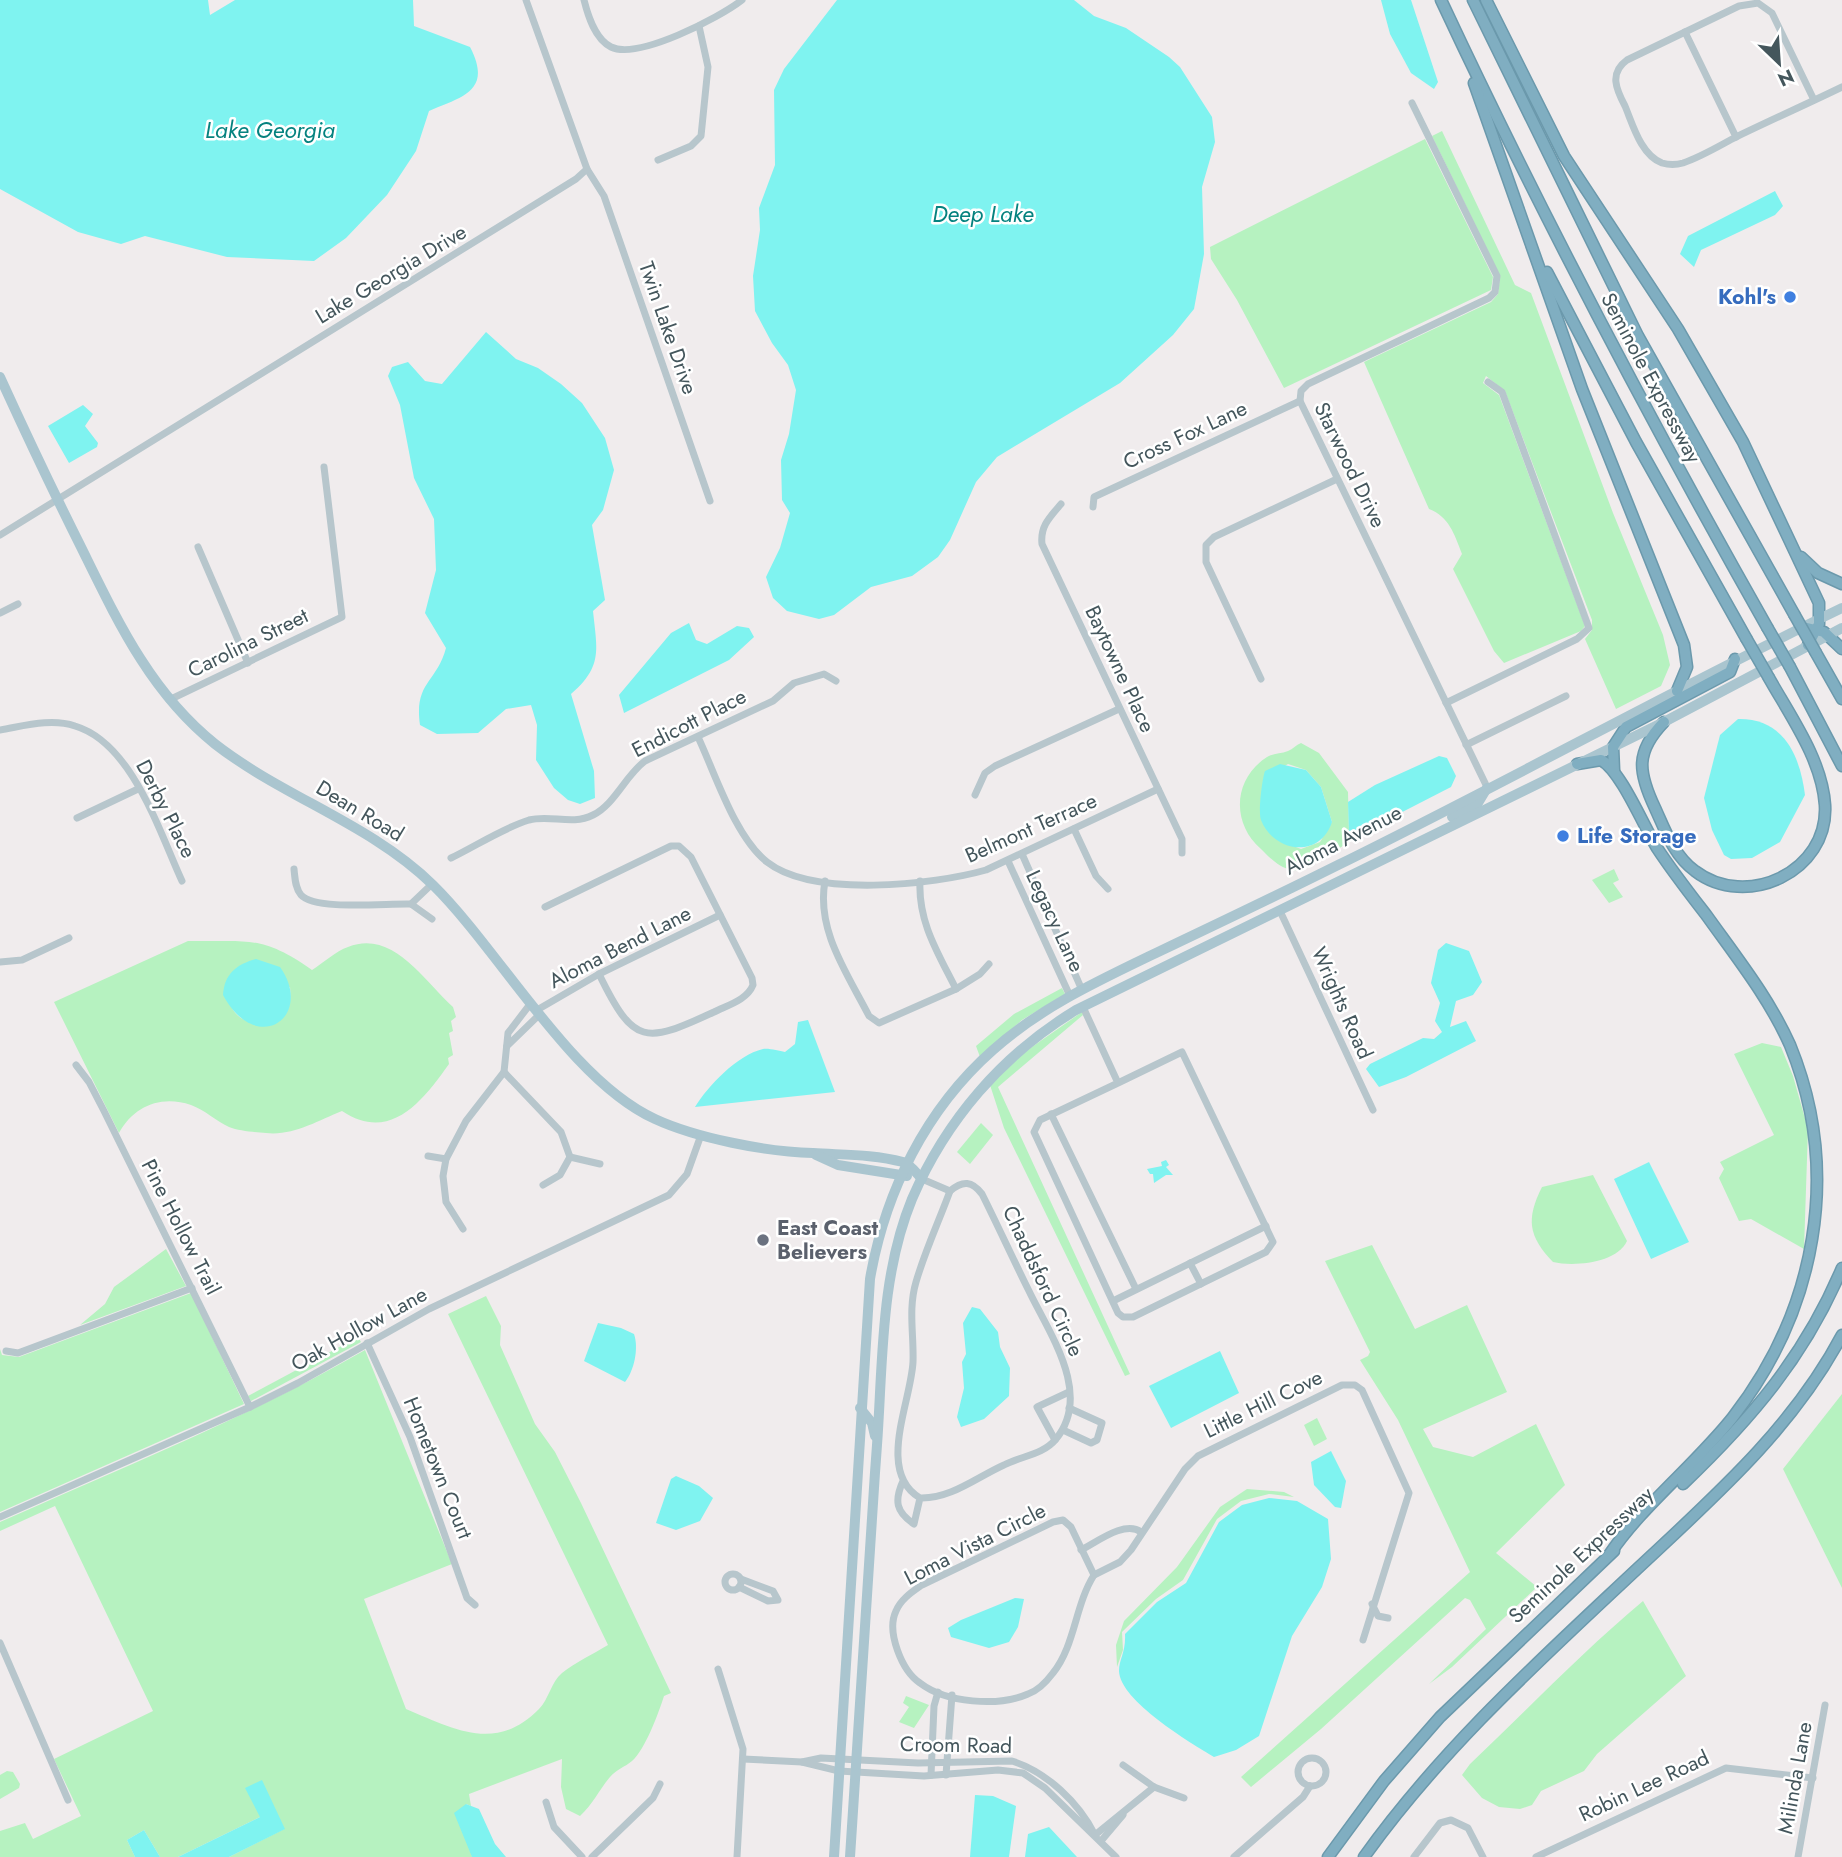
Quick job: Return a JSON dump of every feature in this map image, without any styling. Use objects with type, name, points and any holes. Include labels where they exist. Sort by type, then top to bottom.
[{"type":"highway","name":"Seminole Expressway","points":[[1441,0],[1608,341],[1790,667],[1842,766]]},
{"type":"highway","name":"Seminole Expressway","points":[[1473,0],[1633,325],[1842,699]]},
{"type":"highway","points":[[1486,0],[1564,156],[1713,387],[1743,442],[1818,599],[1818,624],[1812,649]]},
{"type":"highway","points":[[1460,41],[1582,389],[1684,645],[1687,667],[1677,691]]},
{"type":"highway","points":[[1531,242],[1636,442],[1813,761],[1825,807],[1821,833],[1810,855],[1797,868],[1777,880],[1745,888],[1720,884],[1695,871],[1677,852],[1652,802],[1641,765],[1645,746],[1664,722]]},
{"type":"highway","points":[[1796,552],[1818,573],[1842,584]]},
{"type":"highway","points":[[1803,627],[1818,624]]},
{"type":"highway","points":[[1818,624],[1842,649]]},
{"type":"highway","points":[[1614,770],[1613,747],[1632,723],[1730,671],[1735,659]]},
{"type":"highway","points":[[1577,764],[1601,760],[1614,770],[1657,848],[1752,980],[1790,1047],[1810,1103],[1819,1154],[1820,1187],[1814,1248],[1800,1298],[1782,1342],[1751,1393],[1709,1446],[1619,1540],[1609,1555]]},
{"type":"highway","name":"Seminole Expressway","points":[[1328,1857],[1384,1781],[1440,1717],[1758,1409],[1814,1326],[1842,1269]]},
{"type":"highway","points":[[1364,1857],[1422,1782],[1465,1733],[1726,1485],[1771,1438],[1811,1386],[1842,1335]]},
{"type":"main road","name":"Dean Road","points":[[0,377],[131,646],[169,700],[205,736],[246,766],[349,825],[407,862],[432,884],[470,925],[536,1009],[588,1069],[623,1100],[654,1119],[701,1135],[813,1153],[840,1152],[907,1163]]},
{"type":"main road","points":[[1818,624],[1842,608]]},
{"type":"main road","name":"Aloma Avenue","points":[[834,1857],[866,1315],[873,1260],[901,1175],[939,1111],[978,1064],[1025,1024],[1070,996],[1295,886],[1735,659],[1803,627]]},
{"type":"main road","name":"Aloma Avenue","points":[[850,1857],[891,1272],[902,1228],[922,1179],[949,1131],[981,1088],[1017,1053],[1059,1021],[1083,1007],[1812,649],[1828,635],[1842,628]]},
{"type":"main road","points":[[1390,857],[1400,845],[1478,803],[1487,787]]},
{"type":"main road","points":[[1280,911],[1295,886]]},
{"type":"main road","points":[[1083,1007],[1109,976]]},
{"type":"main road","points":[[1059,1021],[1082,990]]},
{"type":"main road","name":"Dean Road","points":[[813,1153],[838,1165],[922,1179]]},
{"type":"main road","points":[[907,1163],[922,1179]]},
{"type":"main road","points":[[860,1408],[872,1423],[877,1443]]},
{"type":"street","points":[[526,0],[587,169]]},
{"type":"street","points":[[584,0],[599,38],[610,46],[627,51],[699,26],[721,16],[742,0]]},
{"type":"street","points":[[1814,100],[1776,19],[1763,5],[1745,4],[1627,60],[1619,67],[1616,88],[1646,150],[1664,163],[1689,161],[1842,87]]},
{"type":"street","points":[[658,160],[691,146],[701,136],[708,67],[699,26]]},
{"type":"street","points":[[1685,32],[1736,137]]},
{"type":"street","name":"Starwood Drive","points":[[1412,103],[1497,276],[1495,292],[1489,298],[1308,384],[1301,391],[1300,401],[1487,787]]},
{"type":"street","name":"Lake Georgia Drive","points":[[0,535],[447,261],[576,179],[587,169]]},
{"type":"street","name":"Twin Lake Drive","points":[[587,169],[604,196],[710,501]]},
{"type":"street","points":[[1446,703],[1577,639],[1589,628],[1502,392],[1488,382]]},
{"type":"street","name":"Cross Fox Lane","points":[[1093,507],[1094,497],[1300,401]]},
{"type":"street","name":"Carolina Street","points":[[169,700],[342,618],[324,467]]},
{"type":"street","points":[[1261,678],[1206,562],[1206,545],[1214,537],[1337,479]]},
{"type":"street","name":"Baytowne Place","points":[[1062,504],[1046,520],[1041,535],[1042,544],[1182,839],[1182,853]]},
{"type":"street","points":[[198,547],[248,663]]},
{"type":"street","points":[[0,613],[18,604]]},
{"type":"street","name":"Endicott Place","points":[[452,858],[528,820],[546,817],[569,822],[593,815],[609,801],[632,771],[645,761],[773,701],[794,683],[824,674],[836,681]]},
{"type":"street","points":[[1466,745],[1566,696]]},
{"type":"street","points":[[975,795],[985,773],[995,766],[1119,709]]},
{"type":"street","name":"Derby Place","points":[[0,730],[52,722],[74,725],[104,741],[117,753],[138,789],[182,881]]},
{"type":"street","name":"Belmont Terrace","points":[[698,737],[743,834],[754,849],[779,869],[825,881],[920,881],[955,878],[1008,861],[1158,789]]},
{"type":"street","points":[[77,818],[138,789]]},
{"type":"street","points":[[1074,829],[1096,876],[1108,889]]},
{"type":"street","points":[[545,907],[671,846],[679,846],[691,857],[752,978],[750,992],[743,998],[671,1032],[646,1033],[628,1024],[620,1014],[599,974]]},
{"type":"street","name":"Legacy Lane","points":[[1023,854],[1082,990]]},
{"type":"street","name":"Legacy Lane","points":[[1008,861],[1070,996]]},
{"type":"street","points":[[294,869],[298,889],[303,898],[320,904],[411,904],[432,919]]},
{"type":"street","points":[[825,881],[821,900],[826,926],[874,1021],[879,1024],[957,989],[980,975],[989,964]]},
{"type":"street","points":[[920,881],[920,910],[924,925],[957,989]]},
{"type":"street","points":[[411,904],[432,884]]},
{"type":"street","name":"Wrights Road","points":[[1280,911],[1373,1110]]},
{"type":"street","name":"Aloma Bend Lane","points":[[504,1072],[508,1033],[536,1009],[599,974],[720,915]]},
{"type":"street","points":[[0,962],[22,960],[69,938]]},
{"type":"street","points":[[1083,1007],[1118,1083]]},
{"type":"street","name":"Aloma Bend Lane","points":[[506,1046],[536,1009]]},
{"type":"street","points":[[1182,1052],[1273,1242],[1266,1252],[1133,1317],[1123,1317],[1113,1301],[1034,1132],[1040,1119],[1118,1083],[1182,1052]]},
{"type":"street","name":"Pine Hollow Trail","points":[[76,1065],[89,1082],[250,1407]]},
{"type":"street","points":[[463,1229],[446,1202],[443,1176],[446,1159],[467,1121],[504,1072],[561,1132],[570,1157],[560,1175],[543,1185]]},
{"type":"street","points":[[1051,1114],[1136,1289]]},
{"type":"street","name":"Oak Hollow Lane","points":[[0,1517],[250,1407],[429,1309],[669,1195],[687,1174],[701,1135]]},
{"type":"street","points":[[428,1156],[446,1159]]},
{"type":"street","points":[[570,1157],[600,1164]]},
{"type":"street","name":"Chaddsford Circle","points":[[920,1498],[960,1488],[1003,1465],[1043,1450],[1063,1430],[1069,1408],[1069,1392],[1058,1348],[982,1194],[975,1185],[967,1183],[959,1184],[950,1191],[922,1179]]},
{"type":"street","points":[[903,1481],[920,1498],[914,1524],[905,1518],[895,1499],[903,1481],[899,1457],[913,1361],[912,1298],[950,1191]]},
{"type":"street","points":[[1113,1301],[1266,1226]]},
{"type":"street","points":[[1190,1263],[1201,1284]]},
{"type":"street","points":[[6,1351],[18,1353],[192,1288]]},
{"type":"street","name":"Hometown Court","points":[[367,1343],[410,1437],[467,1598],[475,1605]]},
{"type":"street","name":"Little Hill Cove","points":[[1094,1576],[1125,1557],[1185,1469],[1198,1456],[1342,1385],[1355,1385],[1365,1396],[1409,1493],[1372,1604],[1363,1640]]},
{"type":"street","points":[[1055,1440],[1037,1408],[1069,1392]]},
{"type":"street","points":[[1063,1430],[1091,1443],[1097,1440],[1101,1431],[1102,1423],[1069,1408]]},
{"type":"street","name":"Loma Vista Circle","points":[[1053,1521],[1069,1523],[1082,1550],[1094,1576],[1084,1594],[1058,1665],[1035,1690],[1012,1698],[982,1700],[952,1696],[917,1682],[900,1655],[893,1619],[899,1604],[909,1594],[1053,1521]]},
{"type":"street","points":[[1082,1550],[1125,1529],[1136,1528],[1141,1532]]},
{"type":"street","points":[[740,1583],[763,1587],[774,1591],[778,1600],[758,1597],[740,1583]]},
{"type":"street","points":[[758,1597],[763,1587]]},
{"type":"street","points":[[1372,1604],[1378,1616],[1388,1618]]},
{"type":"street","points":[[0,1643],[68,1800]]},
{"type":"street","points":[[718,1670],[743,1749],[737,1857]]},
{"type":"street","points":[[931,1775],[938,1692]]},
{"type":"street","points":[[946,1775],[952,1696]]},
{"type":"street","name":"Milinda Lane","points":[[1798,1857],[1825,1705]]},
{"type":"street","points":[[934,1733],[949,1734]]},
{"type":"street","name":"Croom Road","points":[[802,1762],[821,1758],[932,1763],[1001,1759],[1027,1766],[1052,1782],[1088,1820],[1098,1838]]},
{"type":"street","points":[[1234,1857],[1303,1797],[1310,1786],[1321,1783],[1326,1774],[1323,1763],[1314,1758],[1303,1761],[1298,1770],[1301,1781],[1310,1786]]},
{"type":"street","points":[[743,1759],[802,1762]]},
{"type":"street","name":"Croom Road","points":[[802,1762],[855,1772],[946,1775],[998,1770],[1023,1773],[1045,1788],[1098,1838]]},
{"type":"street","points":[[1123,1765],[1154,1787],[1184,1798]]},
{"type":"street","name":"Robin Lee Road","points":[[1536,1857],[1726,1768],[1739,1767],[1813,1778]]},
{"type":"street","points":[[592,1857],[653,1798],[660,1784]]},
{"type":"street","points":[[1116,1857],[1098,1838],[1154,1787]]},
{"type":"street","points":[[546,1802],[554,1827],[582,1857]]},
{"type":"street","points":[[1414,1857],[1440,1823],[1451,1820],[1468,1828],[1483,1857]]},
{"type":"green space","points":[[1442,131],[1515,285],[1531,293],[1613,513],[1663,635],[1670,665],[1661,686],[1616,709],[1585,639],[1592,630],[1592,620],[1505,391],[1486,376],[1483,383],[1499,395],[1585,626],[1581,631],[1504,663],[1494,651],[1453,569],[1462,554],[1453,533],[1441,516],[1429,509],[1364,362],[1491,302],[1498,294],[1500,276],[1432,136]]},
{"type":"green space","points":[[1425,139],[1493,277],[1491,290],[1284,388],[1237,300],[1211,259],[1210,247]]},
{"type":"green space","points":[[1301,743],[1319,753],[1348,792],[1349,834],[1353,840],[1314,864],[1292,870],[1275,862],[1251,838],[1244,827],[1240,802],[1242,789],[1256,766],[1269,756],[1288,751]],"holes":[[[1288,764],[1306,770],[1321,787],[1332,822],[1320,842],[1301,849],[1275,837],[1264,824],[1263,779]]]},
{"type":"green space","points":[[1614,869],[1619,880],[1613,883],[1623,897],[1609,903],[1592,880]]},
{"type":"green space","points":[[188,941],[240,941],[266,945],[312,970],[334,954],[364,943],[379,945],[407,960],[453,1007],[456,1017],[451,1021],[453,1031],[449,1033],[453,1055],[448,1058],[449,1064],[428,1092],[403,1114],[390,1120],[359,1120],[342,1111],[295,1130],[261,1133],[224,1125],[196,1107],[169,1101],[149,1105],[140,1110],[119,1133],[54,1002]],"holes":[[[290,987],[285,1015],[269,1026],[242,1019],[231,1006]]]},
{"type":"green space","points":[[1062,988],[1065,994],[1022,1020],[980,1057],[976,1046],[1014,1014]]},
{"type":"green space","points":[[1082,1012],[1083,1015],[998,1087],[1130,1374],[1125,1376],[1004,1128],[990,1085],[1019,1056]]},
{"type":"green space","points":[[1762,1043],[1781,1047],[1793,1076],[1808,1129],[1804,1249],[1751,1219],[1739,1221],[1719,1178],[1724,1169],[1720,1162],[1774,1135],[1734,1054]]},
{"type":"green space","points":[[981,1123],[993,1135],[970,1164],[957,1152]]},
{"type":"green space","points":[[1593,1175],[1627,1241],[1622,1248],[1605,1259],[1572,1264],[1553,1262],[1538,1244],[1532,1227],[1533,1209],[1542,1187]]},
{"type":"green space","points":[[1372,1245],[1415,1329],[1467,1305],[1507,1392],[1423,1429],[1433,1447],[1473,1457],[1536,1424],[1565,1485],[1496,1553],[1537,1587],[1452,1667],[1429,1684],[1486,1629],[1470,1600],[1465,1598],[1321,1729],[1251,1787],[1241,1777],[1470,1572],[1398,1420],[1360,1360],[1370,1352],[1325,1261]]},
{"type":"green space","points":[[166,1249],[186,1286],[80,1325],[105,1304],[114,1287]]},
{"type":"green space","points":[[191,1293],[244,1404],[0,1512],[0,1349],[2,1355],[19,1357]]},
{"type":"green space","points":[[486,1296],[501,1326],[500,1345],[535,1424],[555,1452],[581,1503],[671,1693],[664,1696],[637,1756],[610,1777],[580,1816],[566,1809],[561,1787],[562,1759],[469,1794],[471,1806],[466,1804],[472,1857],[229,1857],[284,1829],[260,1817],[178,1857],[160,1857],[144,1830],[127,1840],[135,1857],[0,1857],[0,1831],[25,1823],[33,1839],[81,1816],[54,1759],[153,1711],[55,1506],[0,1531],[0,1522],[231,1419],[365,1350],[452,1564],[364,1599],[406,1709],[441,1724],[474,1733],[491,1734],[507,1730],[539,1709],[562,1673],[608,1645],[448,1314]]},
{"type":"green space","points":[[358,1337],[361,1342],[251,1401],[248,1396]]},
{"type":"green space","points":[[1842,1394],[1842,1588],[1783,1469]]},
{"type":"green space","points":[[1317,1418],[1327,1439],[1314,1446],[1304,1425]]},
{"type":"green space","points":[[1247,1489],[1284,1492],[1294,1497],[1269,1494],[1241,1501],[1217,1519],[1183,1580],[1156,1599],[1122,1632],[1123,1650],[1117,1667],[1116,1645],[1124,1621],[1177,1567],[1220,1507]]},
{"type":"green space","points":[[1643,1601],[1686,1676],[1597,1754],[1584,1771],[1541,1791],[1532,1805],[1520,1809],[1499,1807],[1482,1798],[1462,1775],[1470,1764],[1576,1661]]},
{"type":"green space","points":[[906,1696],[929,1705],[914,1728],[899,1722],[909,1707],[903,1703]]},
{"type":"green space","points":[[7,1771],[13,1772],[20,1784],[19,1788],[0,1799],[0,1775]]},
{"type":"water","name":"Lake Georgia","points":[[0,0],[208,0],[210,15],[235,0],[413,0],[414,26],[470,47],[478,74],[471,90],[429,111],[416,151],[387,195],[346,238],[314,261],[227,257],[145,236],[121,244],[78,232],[0,189]]},
{"type":"water","name":"Deep Lake","points":[[837,0],[1074,0],[1094,16],[1126,28],[1180,67],[1212,117],[1215,142],[1202,187],[1204,254],[1194,309],[1173,335],[1120,383],[997,457],[976,482],[950,540],[938,557],[912,576],[871,587],[834,615],[819,619],[787,611],[773,598],[766,577],[780,548],[790,513],[782,500],[781,460],[789,434],[796,390],[788,365],[772,343],[755,311],[753,276],[760,230],[759,208],[775,165],[774,90],[784,69]]},
{"type":"water","points":[[1381,0],[1411,0],[1438,82],[1434,89],[1411,73],[1390,34]]},
{"type":"water","points":[[1775,191],[1783,206],[1775,215],[1701,250],[1694,267],[1680,254],[1688,236]]},
{"type":"water","points":[[486,332],[516,359],[538,368],[582,403],[605,438],[614,470],[603,510],[592,525],[605,600],[593,611],[596,657],[588,675],[571,694],[594,771],[595,798],[580,804],[568,800],[554,788],[536,760],[537,725],[531,705],[506,709],[478,733],[437,734],[420,725],[419,711],[423,691],[442,660],[446,648],[425,613],[436,570],[434,519],[414,478],[400,405],[388,376],[392,367],[408,362],[425,381],[442,384]]},
{"type":"water","points":[[83,405],[93,414],[85,426],[98,443],[97,447],[69,463],[48,426]]},
{"type":"water","points":[[689,623],[696,640],[707,644],[737,626],[749,628],[754,637],[729,660],[624,713],[619,695],[671,633]]},
{"type":"water","points":[[1738,719],[1754,720],[1778,732],[1799,766],[1805,795],[1780,842],[1752,858],[1731,859],[1724,855],[1712,830],[1704,798],[1720,735]]},
{"type":"water","points":[[1439,756],[1447,758],[1456,776],[1451,787],[1377,825],[1349,834],[1348,802],[1375,785]]},
{"type":"water","points":[[1280,764],[1306,770],[1321,787],[1332,822],[1318,842],[1308,846],[1286,845],[1267,831],[1261,820],[1265,771]]},
{"type":"water","points":[[1446,943],[1469,951],[1482,982],[1473,995],[1456,1001],[1450,1027],[1466,1021],[1476,1041],[1406,1077],[1379,1087],[1366,1069],[1370,1064],[1423,1038],[1434,1039],[1442,1032],[1435,1021],[1440,1003],[1431,983],[1438,950]]},
{"type":"water","points":[[256,959],[280,967],[289,985],[291,1001],[286,1014],[277,1023],[265,1027],[251,1024],[237,1014],[223,995],[226,981],[233,971]]},
{"type":"water","points":[[808,1020],[835,1092],[695,1107],[707,1090],[733,1064],[763,1049],[785,1052],[795,1044],[798,1022]]},
{"type":"water","points":[[1166,1160],[1169,1165],[1166,1167],[1173,1175],[1166,1175],[1154,1183],[1153,1174],[1147,1169],[1162,1166],[1161,1162]]},
{"type":"water","points":[[1649,1162],[1689,1242],[1651,1259],[1614,1179]]},
{"type":"water","points":[[972,1307],[980,1309],[998,1332],[1000,1347],[1010,1368],[1009,1396],[984,1419],[961,1427],[957,1417],[964,1388],[962,1362],[966,1354],[963,1323]]},
{"type":"water","points":[[598,1323],[634,1334],[635,1359],[625,1382],[584,1361]]},
{"type":"water","points":[[1220,1351],[1239,1393],[1171,1428],[1149,1386]]},
{"type":"water","points":[[1331,1451],[1346,1481],[1341,1508],[1335,1507],[1314,1485],[1311,1462]]},
{"type":"water","points":[[676,1476],[699,1486],[713,1498],[700,1521],[676,1530],[656,1523],[671,1479]]},
{"type":"water","points":[[1269,1498],[1297,1501],[1328,1519],[1331,1559],[1322,1587],[1292,1636],[1259,1736],[1236,1750],[1214,1757],[1143,1708],[1122,1683],[1119,1671],[1125,1634],[1157,1602],[1186,1583],[1219,1522],[1242,1505]]},
{"type":"water","points":[[1015,1598],[1024,1599],[1018,1627],[1009,1642],[989,1648],[951,1637],[948,1628],[961,1620]]},
{"type":"water","points":[[262,1780],[285,1829],[229,1857],[178,1857],[260,1817],[245,1788]]},
{"type":"water","points":[[975,1795],[993,1796],[1016,1806],[1009,1857],[970,1857]]},
{"type":"water","points":[[466,1804],[479,1809],[495,1844],[506,1857],[472,1857],[454,1813]]},
{"type":"water","points":[[1049,1827],[1077,1857],[1025,1857],[1028,1834]]},
{"type":"water","points":[[144,1830],[160,1857],[135,1857],[127,1840]]},
{"type":"place","name":"Kohl's","points":[[1790,297]]},
{"type":"place","name":"Life Storage","points":[[1563,836]]},
{"type":"place","name":"East Coast Believers","points":[[763,1240]]}]
